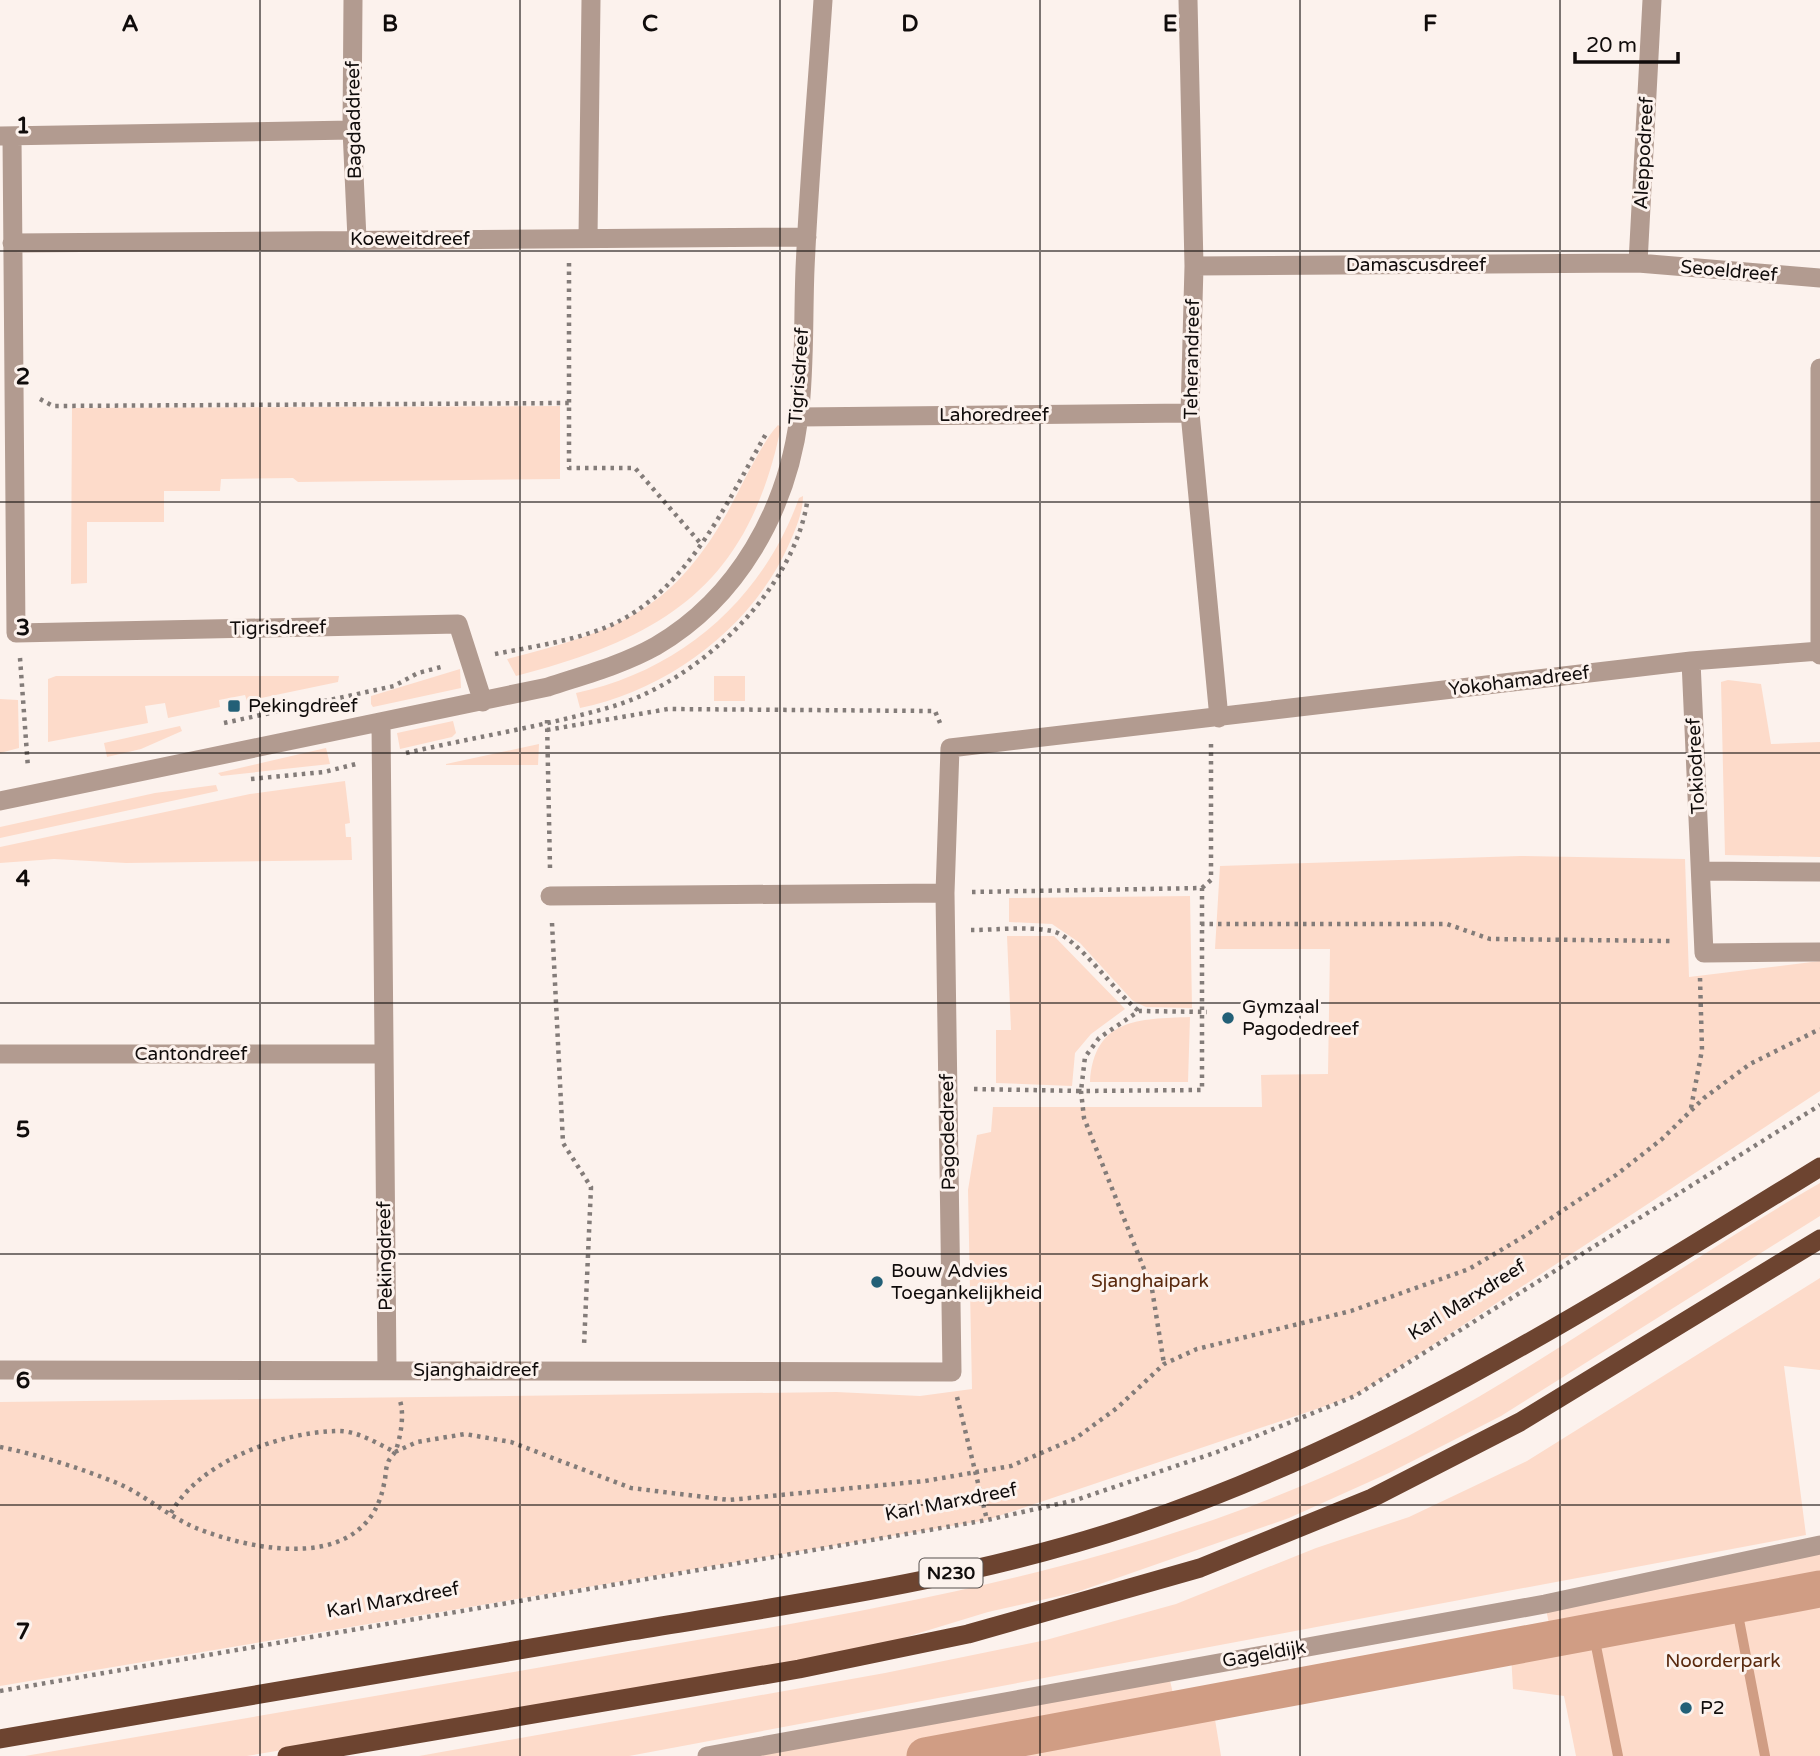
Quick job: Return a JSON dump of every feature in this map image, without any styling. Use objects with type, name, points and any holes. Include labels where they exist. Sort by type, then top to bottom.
[{"type":"highway","name":"N230","points":[[0,1739],[779,1606],[968,1570],[1133,1525],[1384,1423],[1581,1314],[1820,1167]]},
{"type":"highway","points":[[287,1756],[799,1669],[968,1634],[1200,1568],[1372,1497],[1520,1422],[1820,1239]]},
{"type":"street","name":"Bagdaddreef","points":[[353,0],[352,130],[357,239]]},
{"type":"street","points":[[578,238],[592,0]]},
{"type":"street","name":"Tigrisdreef","points":[[0,801],[548,687],[617,664],[655,646],[687,626],[713,603],[736,575],[763,533],[785,484],[799,416],[807,237],[823,0]]},
{"type":"street","name":"Teherandreef","points":[[1188,0],[1194,266],[1190,413],[1215,718]]},
{"type":"street","name":"Aleppodreef","points":[[1638,263],[1652,0]]},
{"type":"street","points":[[16,632],[12,243],[6,136],[352,130]]},
{"type":"street","name":"Koeweitdreef","points":[[12,243],[807,237]]},
{"type":"street","name":"Damascusdreef","points":[[1194,266],[1638,263]]},
{"type":"street","name":"Seoeldreef","points":[[1638,263],[1820,278]]},
{"type":"street","points":[[1820,369],[1820,652]]},
{"type":"street","name":"Lahoredreef","points":[[799,416],[1190,413]]},
{"type":"street","name":"Tigrisdreef","points":[[16,632],[458,625],[482,702]]},
{"type":"street","name":"Yokohamadreef","points":[[1215,718],[1691,661],[1820,652]]},
{"type":"street","name":"Tokiodreef","points":[[1691,661],[1704,953]]},
{"type":"street","points":[[950,748],[1215,718]]},
{"type":"street","name":"Pekingdreef","points":[[381,722],[387,1370]]},
{"type":"street","name":"Pagodedreef","points":[[950,748],[945,893],[952,1372]]},
{"type":"street","points":[[1702,872],[1820,872]]},
{"type":"street","points":[[550,896],[945,893]]},
{"type":"street","points":[[1704,953],[1820,952]]},
{"type":"street","name":"Cantondreef","points":[[0,1054],[382,1054]]},
{"type":"street","name":"Sjanghaidreef","points":[[0,1370],[952,1372]]},
{"type":"street","name":"Gageldijk","points":[[707,1756],[1545,1604],[1820,1545]]},
{"type":"path","points":[[578,238],[569,404],[569,468],[635,468],[702,545]]},
{"type":"path","points":[[14,397],[34,396],[53,405],[569,404]]},
{"type":"path","points":[[16,632],[24,693],[29,794]]},
{"type":"path","points":[[548,687],[550,896],[563,1143],[591,1187],[583,1371]]},
{"type":"path","points":[[547,730],[668,709],[935,711],[950,748]]},
{"type":"path","points":[[945,893],[1202,888],[1211,880],[1215,718]]},
{"type":"path","points":[[947,1088],[1202,1090],[1202,888]]},
{"type":"path","points":[[1201,924],[1447,924],[1490,939],[1672,941]]},
{"type":"path","points":[[946,929],[1054,931],[1087,957],[1125,1001],[1139,1011],[1208,1012]]},
{"type":"path","points":[[1690,1111],[1702,1050],[1698,989],[1704,953]]},
{"type":"path","points":[[1139,1011],[1099,1038],[1085,1057],[1081,1091],[1084,1118],[1152,1289],[1164,1364]]},
{"type":"path","points":[[171,1513],[179,1499],[199,1477],[243,1453],[290,1439],[336,1431],[362,1435],[396,1452],[428,1439],[464,1434],[511,1442],[631,1488],[729,1500],[925,1481],[1036,1457],[1076,1438],[1117,1408],[1164,1364],[1197,1349],[1351,1311],[1469,1269],[1523,1237],[1616,1175],[1750,1064],[1820,1029]]},
{"type":"path","name":"Karl Marxdreef","points":[[0,1691],[987,1520],[1076,1500],[1217,1452],[1355,1396],[1820,1105]]},
{"type":"path","points":[[0,1447],[116,1482],[194,1527],[267,1547],[309,1550],[335,1543],[364,1524],[381,1502],[388,1463],[396,1452],[402,1406],[387,1370]]},
{"type":"path","points":[[952,1372],[973,1472],[987,1520]]},
{"type":"green space","points":[[560,406],[560,479],[298,482],[293,478],[221,479],[220,491],[164,491],[164,522],[87,522],[87,583],[71,584],[72,408]]},
{"type":"green space","points":[[778,425],[781,427],[766,482],[747,527],[722,565],[692,596],[657,622],[616,643],[569,661],[516,676],[507,659],[578,639],[608,627],[635,614],[660,597],[683,575],[727,513],[751,467]]},
{"type":"green space","points":[[803,496],[797,526],[774,573],[755,601],[731,627],[705,650],[676,670],[613,699],[580,708],[576,693],[614,682],[650,667],[683,648],[713,625],[740,598],[764,568],[799,498]]},
{"type":"green space","points":[[460,669],[461,688],[373,707],[371,704],[371,696]]},
{"type":"green space","points":[[56,676],[339,676],[338,682],[247,701],[245,695],[219,700],[220,707],[168,718],[165,703],[145,706],[148,723],[48,742],[48,679]]},
{"type":"green space","points":[[714,676],[745,676],[745,701],[714,701]]},
{"type":"green space","points":[[1728,680],[1761,684],[1771,744],[1820,742],[1820,857],[1725,855],[1721,682]]},
{"type":"green space","points":[[0,699],[18,700],[19,748],[0,753]]},
{"type":"green space","points":[[453,721],[456,733],[452,737],[400,749],[397,733]]},
{"type":"green space","points":[[180,726],[182,731],[141,749],[107,757],[104,743]]},
{"type":"green space","points":[[539,744],[538,765],[446,765],[446,764]]},
{"type":"green space","points":[[326,748],[330,764],[221,776],[218,773]]},
{"type":"green space","points":[[345,781],[350,823],[345,824],[346,837],[351,837],[352,860],[126,863],[54,859],[0,863],[0,847],[250,794]]},
{"type":"green space","points":[[216,785],[218,791],[0,838],[0,827],[155,793]]},
{"type":"green space","name":"Sjanghaipark","points":[[1520,856],[1685,859],[1689,977],[1820,961],[1820,1091],[1355,1396],[987,1520],[0,1686],[0,1402],[836,1392],[920,1396],[972,1389],[968,1190],[977,1135],[991,1132],[993,1107],[1262,1107],[1261,1075],[1328,1074],[1330,949],[1215,949],[1220,866]]},
{"type":"green space","points":[[1190,896],[1192,1008],[1146,1007],[1133,1001],[1080,943],[1052,924],[1009,922],[1009,898]]},
{"type":"green space","points":[[1007,936],[1054,936],[1125,1009],[1091,1034],[1075,1053],[1072,1086],[996,1083],[996,1030],[1011,1030]]},
{"type":"green space","points":[[1190,1017],[1188,1082],[1090,1082],[1093,1061],[1100,1045],[1122,1026],[1153,1019]]},
{"type":"green space","points":[[1820,1183],[1820,1216],[1501,1416],[1389,1473],[1289,1518],[1077,1592],[988,1612],[847,1655],[247,1756],[25,1756],[817,1619],[993,1583],[1166,1536],[1251,1506],[1334,1472],[1460,1408]]},
{"type":"green space","points":[[1820,1278],[1820,1370],[1784,1366],[1806,1535],[629,1756],[419,1756],[885,1673],[1046,1640],[1176,1604],[1316,1548],[1409,1517],[1527,1461]]},
{"type":"green space","name":"Noorderpark","points":[[1820,1545],[1820,1756],[1576,1756],[1564,1696],[1513,1689],[1510,1637],[1550,1629],[1545,1604]]},
{"type":"green space","points":[[1168,1672],[1175,1702],[1211,1695],[1221,1756],[707,1756]]},
{"type":"waterway","points":[[925,1756],[1820,1589]]},
{"type":"waterway","points":[[1736,1604],[1765,1756]]},
{"type":"waterway","points":[[1593,1631],[1618,1756]]},
{"type":"place","name":"Pekingdreef","points":[[234,706]]},
{"type":"place","name":"Gymzaal Pagodedreef","points":[[1228,1018]]},
{"type":"place","name":"Bouw Advies Toegankelijkheid","points":[[877,1282]]},
{"type":"place","name":"P2","points":[[1686,1708]]}]
